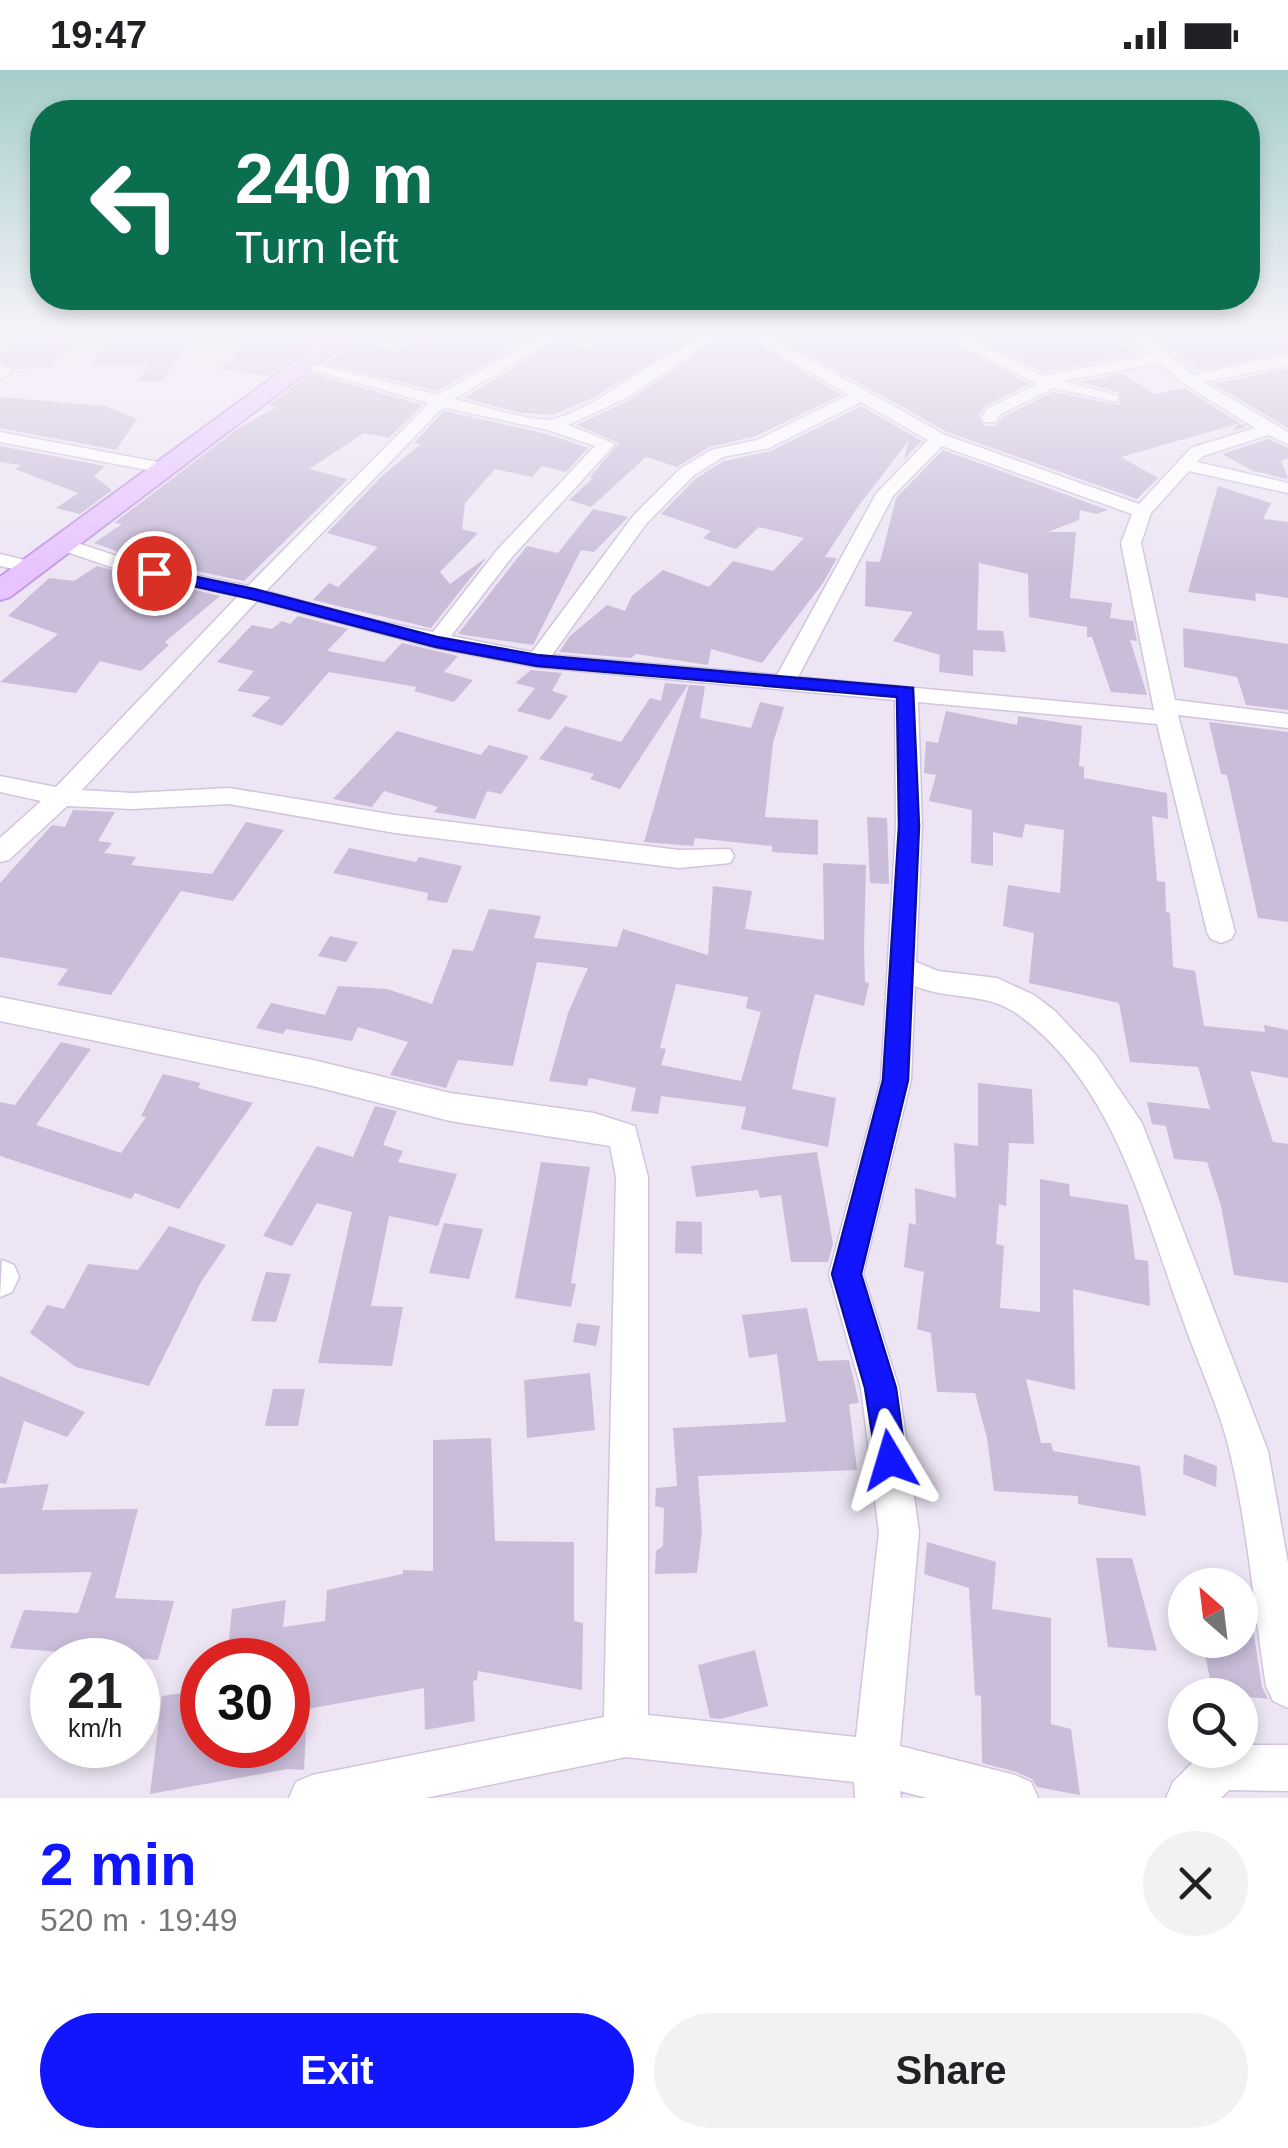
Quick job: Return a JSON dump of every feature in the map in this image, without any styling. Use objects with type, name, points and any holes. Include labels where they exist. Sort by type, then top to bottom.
[{"type":"street","points":[[0,591],[235,415]]},
{"type":"street","points":[[0,853],[61,797],[363,476],[426,415]]},
{"type":"street","points":[[436,642],[505,553],[606,444],[554,426],[502,415]]},
{"type":"street","points":[[554,426],[578,415]]},
{"type":"street","points":[[537,660],[616,552],[677,481],[724,450],[745,450],[766,443],[822,415]]},
{"type":"street","points":[[894,415],[939,439],[1142,512]]},
{"type":"street","points":[[1247,415],[1279,434]]},
{"type":"street","points":[[1221,932],[1166,712],[1131,542],[1142,512],[1197,452],[1279,434]]},
{"type":"street","points":[[0,437],[163,468]]},
{"type":"street","points":[[786,680],[885,494],[939,439]]},
{"type":"street","points":[[1183,464],[1288,488]]},
{"type":"street","points":[[62,544],[133,568],[254,594],[436,642],[537,660],[1288,721]]},
{"type":"street","points":[[0,560],[30,566]]},
{"type":"street","points":[[877,1780],[899,1532],[880,1388],[846,1274],[896,1080],[909,826],[906,692]]},
{"type":"street","points":[[0,784],[61,797],[132,801],[229,796],[452,832],[679,859],[720,856]]},
{"type":"street","points":[[900,967],[935,982],[997,989],[1045,1019],[1085,1064],[1138,1148],[1249,1451],[1288,1686]]},
{"type":"street","points":[[0,1009],[313,1072],[450,1108],[594,1127],[624,1136],[632,1177],[626,1735]]},
{"type":"street","points":[[312,1798],[626,1735],[877,1780],[1015,1798]]},
{"type":"street","points":[[1189,1798],[1220,1767],[1288,1768]]},
{"type":"building","points":[[0,415],[126,415],[137,419],[116,450],[0,428]]},
{"type":"building","points":[[263,415],[412,415],[389,438],[364,433],[309,469],[348,479],[244,581],[139,559],[94,543],[122,524],[114,523],[240,427]]},
{"type":"building","points":[[441,415],[460,415],[547,434],[588,448],[566,472],[542,466],[532,477],[495,469],[465,503],[462,529],[478,533],[440,572],[450,584],[487,557],[431,628],[313,600],[329,583],[338,587],[378,547],[327,533],[383,475],[421,444],[414,443]]},
{"type":"building","points":[[599,415],[800,415],[756,436],[709,447],[677,467],[646,457],[591,507],[569,500],[593,478],[590,477],[619,443],[577,425]]},
{"type":"building","points":[[844,415],[876,415],[922,441],[904,459],[909,440],[857,508],[825,557],[837,558],[823,583],[762,663],[711,649],[708,665],[636,654],[631,658],[559,652],[570,636],[607,605],[625,611],[632,596],[663,570],[709,587],[733,561],[773,571],[804,538],[759,527],[736,549],[703,538],[711,531],[661,514],[695,479],[724,461],[771,451]]},
{"type":"building","points":[[916,415],[980,415],[984,426],[996,426],[1008,415],[1227,415],[1240,423],[1121,457],[1158,478],[1137,499],[947,432]]},
{"type":"building","points":[[1265,415],[1288,415],[1288,428]]},
{"type":"building","points":[[1268,439],[1288,448],[1288,458],[1281,461],[1288,479],[1253,471],[1222,454]]},
{"type":"building","points":[[0,446],[105,466],[94,476],[112,490],[123,482],[80,514],[56,508],[78,493],[15,469],[21,465],[0,462]]},
{"type":"building","points":[[943,450],[1108,510],[1096,514],[1080,510],[1079,520],[1048,532],[1076,532],[1070,598],[1112,603],[1110,618],[1133,621],[1137,641],[1130,640],[1147,695],[1111,692],[1092,637],[1087,637],[1087,627],[1029,617],[1028,574],[979,563],[977,630],[1003,631],[1006,652],[973,650],[973,676],[939,672],[940,655],[893,641],[913,612],[865,606],[866,561],[880,562],[896,498]]},
{"type":"building","points":[[1218,486],[1271,503],[1263,519],[1288,522],[1288,598],[1255,593],[1256,601],[1188,592]]},
{"type":"building","points":[[593,509],[628,517],[594,552],[581,550],[533,645],[458,634],[527,546],[558,553]]},
{"type":"building","points":[[97,566],[220,596],[165,642],[169,645],[141,671],[100,661],[76,693],[0,682],[58,634],[8,616],[49,578],[74,581]]},
{"type":"building","points":[[298,616],[348,629],[327,651],[384,662],[402,643],[458,656],[444,672],[473,680],[454,702],[414,691],[417,687],[329,672],[282,726],[251,716],[271,697],[237,691],[254,671],[217,662],[252,625],[272,629],[282,621],[290,624]]},
{"type":"building","points":[[1183,628],[1288,644],[1288,710],[1246,705],[1237,677],[1184,667]]},
{"type":"building","points":[[531,670],[562,673],[552,691],[568,696],[550,720],[517,711],[535,688],[515,683]]},
{"type":"building","points":[[665,683],[688,685],[620,789],[590,779],[594,774],[539,759],[565,726],[621,742],[650,698],[661,701]]},
{"type":"building","points":[[689,685],[705,686],[700,718],[751,728],[760,702],[784,707],[773,743],[765,817],[818,820],[818,855],[772,852],[772,846],[695,838],[693,846],[644,842]]},
{"type":"building","points":[[946,711],[1017,725],[1018,716],[1082,726],[1079,766],[1084,767],[1084,778],[1167,793],[1168,819],[1152,816],[1157,881],[1165,882],[1166,912],[1170,913],[1173,967],[1195,971],[1204,1026],[1265,1032],[1264,1025],[1288,1030],[1288,1078],[1250,1071],[1273,1142],[1288,1144],[1288,1283],[1234,1275],[1221,1206],[1207,1162],[1174,1159],[1166,1126],[1152,1124],[1147,1102],[1210,1109],[1198,1067],[1130,1062],[1119,1003],[1029,983],[1034,933],[1003,926],[1008,885],[1060,893],[1064,830],[1025,824],[1022,838],[993,832],[993,866],[971,863],[972,810],[929,801],[936,775],[924,773],[926,741],[938,743]]},
{"type":"building","points":[[1209,722],[1288,732],[1288,922],[1258,918],[1227,775],[1221,774]]},
{"type":"building","points":[[397,731],[481,755],[489,745],[529,756],[501,794],[487,791],[475,819],[434,812],[438,807],[384,791],[372,807],[333,799]]},
{"type":"building","points":[[73,810],[115,812],[98,841],[112,843],[104,853],[136,857],[131,865],[212,874],[246,822],[284,830],[233,901],[181,891],[111,995],[57,985],[68,969],[0,957],[0,883],[52,825],[65,827]]},
{"type":"building","points":[[867,817],[887,818],[889,884],[870,883]]},
{"type":"building","points":[[349,848],[416,862],[419,857],[462,866],[447,903],[427,900],[428,893],[333,873]]},
{"type":"building","points":[[823,863],[866,865],[864,946],[865,982],[869,983],[864,1006],[815,994],[792,1089],[836,1098],[828,1147],[741,1129],[746,1107],[661,1096],[658,1114],[631,1111],[636,1088],[589,1078],[587,1086],[549,1081],[568,1013],[588,968],[537,962],[513,1066],[458,1060],[446,1088],[390,1075],[408,1042],[358,1027],[352,1041],[286,1029],[283,1034],[256,1028],[271,1003],[325,1015],[338,986],[387,989],[432,1004],[453,949],[473,951],[489,909],[541,916],[534,938],[617,947],[623,929],[708,955],[713,886],[752,891],[745,929],[824,940]],"holes":[[[676,984],[748,997],[746,1008],[761,1012],[741,1081],[661,1065],[666,1049],[660,1048]]]},
{"type":"building","points":[[330,936],[358,942],[346,962],[318,956]]},
{"type":"building","points":[[61,1042],[91,1049],[36,1125],[121,1153],[146,1117],[141,1116],[163,1074],[201,1083],[198,1088],[253,1103],[179,1209],[135,1193],[131,1199],[0,1156],[0,1102],[15,1105]]},
{"type":"building","points":[[978,1083],[1032,1089],[1034,1144],[1009,1143],[1006,1206],[999,1204],[996,1244],[1004,1246],[1000,1308],[1040,1312],[1040,1179],[1069,1184],[1070,1196],[1128,1205],[1135,1259],[1148,1261],[1150,1306],[1073,1289],[1075,1390],[1026,1379],[1041,1443],[1051,1443],[1053,1451],[1140,1466],[1146,1516],[1078,1504],[1078,1496],[994,1491],[987,1438],[975,1393],[937,1392],[931,1333],[917,1329],[924,1272],[904,1267],[909,1223],[916,1225],[915,1188],[956,1198],[954,1143],[978,1146]]},
{"type":"building","points":[[375,1106],[397,1111],[383,1145],[403,1151],[398,1162],[457,1174],[438,1226],[389,1216],[371,1306],[403,1307],[392,1366],[318,1363],[352,1212],[317,1203],[292,1246],[263,1236],[317,1146],[353,1157]]},
{"type":"building","points":[[817,1152],[833,1244],[828,1262],[791,1262],[781,1195],[760,1198],[758,1190],[696,1197],[691,1166]]},
{"type":"building","points":[[541,1162],[590,1167],[571,1283],[576,1284],[571,1307],[515,1298]]},
{"type":"building","points":[[676,1221],[702,1222],[702,1254],[675,1253]]},
{"type":"building","points":[[444,1223],[483,1229],[469,1279],[429,1273]]},
{"type":"building","points":[[169,1226],[226,1245],[201,1282],[149,1386],[76,1367],[30,1333],[47,1305],[64,1309],[88,1264],[138,1270]]},
{"type":"building","points":[[266,1272],[291,1274],[276,1322],[251,1321]]},
{"type":"building","points":[[807,1308],[818,1361],[849,1360],[859,1403],[849,1404],[857,1470],[698,1476],[702,1530],[697,1573],[655,1574],[656,1551],[663,1546],[664,1508],[655,1506],[656,1488],[677,1486],[673,1428],[786,1422],[777,1354],[749,1358],[742,1315]]},
{"type":"building","points":[[577,1323],[600,1326],[596,1346],[573,1342]]},
{"type":"building","points":[[590,1373],[595,1430],[527,1438],[524,1380]]},
{"type":"building","points":[[0,1376],[85,1412],[67,1437],[24,1421],[6,1484],[0,1483]]},
{"type":"building","points":[[273,1389],[305,1389],[298,1426],[265,1426]]},
{"type":"building","points":[[491,1438],[495,1541],[574,1542],[574,1621],[583,1623],[582,1690],[478,1671],[477,1680],[473,1681],[475,1721],[425,1730],[424,1688],[310,1708],[310,1638],[229,1638],[232,1609],[286,1600],[283,1627],[325,1621],[327,1590],[403,1574],[403,1570],[433,1571],[433,1440]]},
{"type":"building","points":[[1184,1454],[1217,1466],[1216,1487],[1183,1474]]},
{"type":"building","points":[[49,1484],[42,1510],[138,1509],[115,1598],[174,1601],[160,1653],[160,1638],[30,1638],[30,1650],[10,1648],[24,1610],[78,1613],[92,1572],[0,1574],[0,1488]]},
{"type":"building","points":[[927,1542],[996,1562],[992,1609],[1051,1618],[1051,1724],[1071,1729],[1080,1795],[1037,1787],[1032,1779],[1016,1772],[982,1763],[981,1696],[975,1695],[969,1588],[924,1574]]},
{"type":"building","points":[[1096,1558],[1132,1558],[1157,1651],[1108,1647]]},
{"type":"building","points":[[755,1650],[768,1706],[721,1719],[710,1718],[698,1665]]},
{"type":"building","points":[[1206,1658],[1257,1658],[1268,1699],[1258,1698],[1258,1678],[1210,1678]]},
{"type":"building","points":[[180,1693],[180,1768],[304,1768],[304,1770],[288,1769],[150,1794],[153,1768],[160,1768],[162,1696]]},
{"type":"route","points":[[154,573],[254,594],[436,642],[537,660],[906,692],[909,826],[896,1080],[862,1198],[846,1274],[880,1388],[890,1460]]}]
